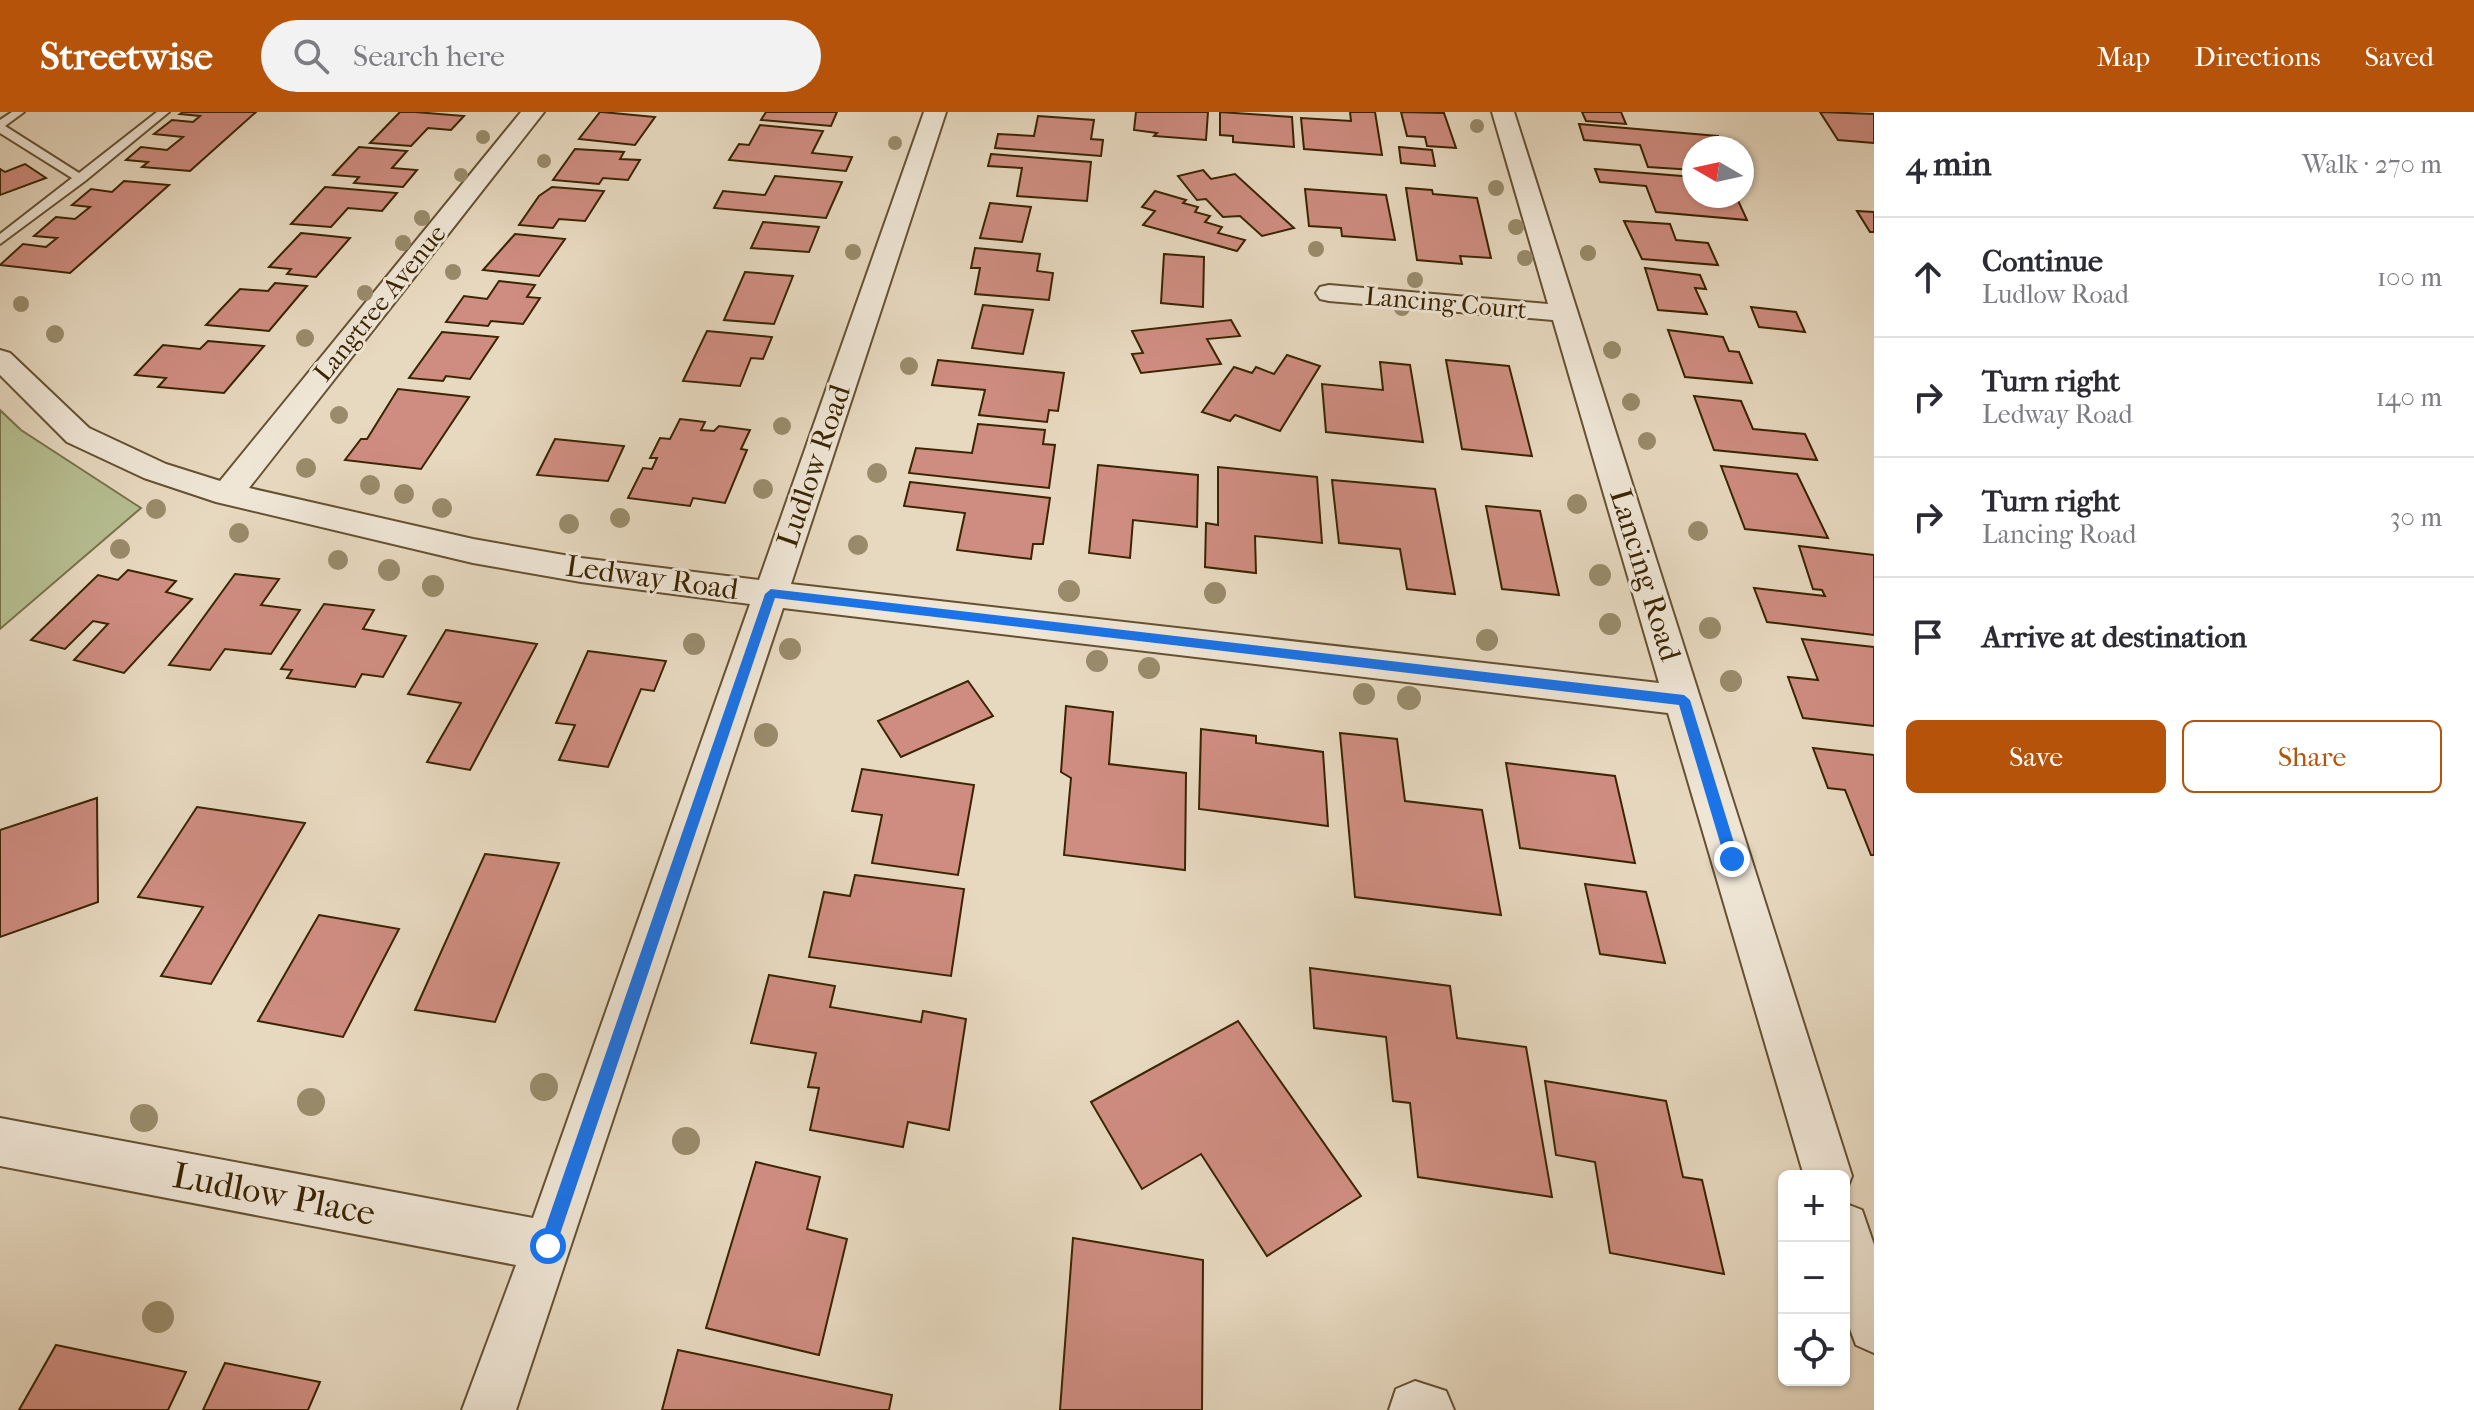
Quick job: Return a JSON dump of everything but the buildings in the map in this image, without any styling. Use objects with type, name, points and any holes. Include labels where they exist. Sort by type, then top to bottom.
[{"type":"street","name":"Langtree Avenue","points":[[227,494],[533,112]]},
{"type":"street","name":"Ludlow Road","points":[[489,1410],[548,1246],[935,112]]},
{"type":"street","name":"Lancing Road","points":[[1503,112],[1826,1170]]},
{"type":"street","name":"Lancing Court","points":[[1329,293],[1563,313]]},
{"type":"street","name":"Ledway Road","points":[[0,359],[78,435],[155,471],[227,494],[473,551],[581,570],[771,594],[1684,700]]},
{"type":"street","name":"Ludlow Place","points":[[0,1142],[548,1246]]},
{"type":"street","points":[[1848,1242],[1874,1327]]},
{"type":"lane","points":[[19,112],[0,126],[81,179]]},
{"type":"lane","points":[[0,240],[164,112]]},
{"type":"green space","points":[[0,410],[21,430],[141,508],[0,629]]},
{"type":"route","points":[[548,1246],[771,594],[1684,700],[1732,859]]}]
